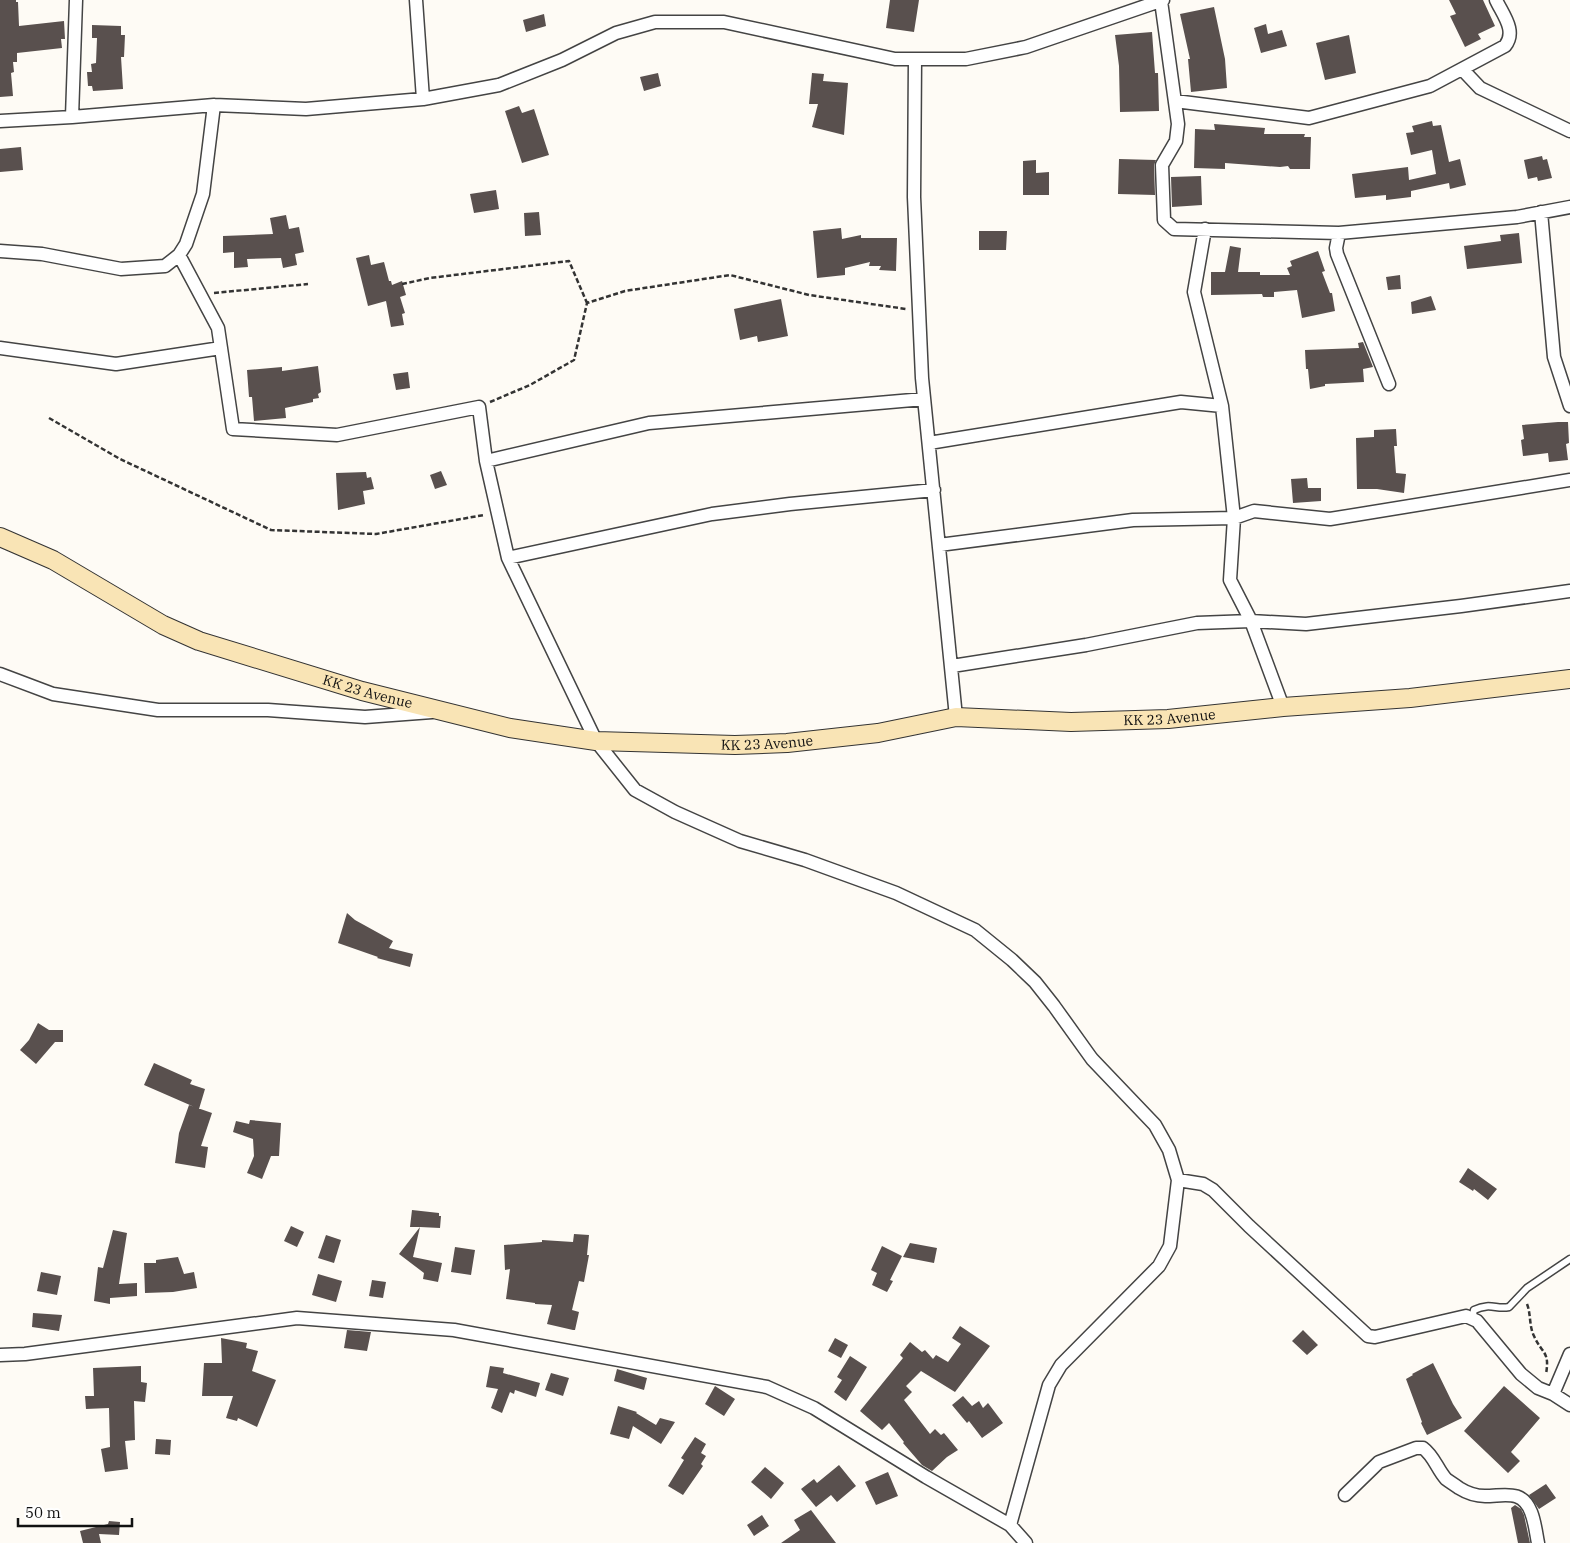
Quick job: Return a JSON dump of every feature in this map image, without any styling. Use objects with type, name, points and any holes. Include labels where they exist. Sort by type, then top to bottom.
[{"type":"main road","name":"KK 23 Avenue","points":[[0,537],[53,560],[163,625],[199,641],[362,691],[510,728],[596,741],[735,745],[787,743],[878,732],[956,718],[1071,722],[1168,719],[1283,707],[1410,698],[1570,679]]},
{"type":"street","points":[[72,117],[76,0]]},
{"type":"street","points":[[416,0],[423,99]]},
{"type":"street","points":[[0,121],[72,117],[214,104],[306,109],[423,99],[500,86],[562,60],[616,33],[655,22],[724,22],[895,59],[966,59],[1026,47],[1162,0],[1178,124],[1176,141],[1162,165],[1164,220],[1174,229],[1339,233],[1517,217],[1570,207]]},
{"type":"street","points":[[1175,101],[1309,118],[1430,86],[1505,46],[1510,40],[1510,30],[1496,0]]},
{"type":"street","points":[[915,59],[914,197],[924,399],[956,718]]},
{"type":"street","points":[[1462,69],[1480,88],[1570,131]]},
{"type":"street","points":[[0,251],[42,254],[121,269],[165,266],[179,255],[186,244],[203,194],[214,104]]},
{"type":"street","points":[[1541,212],[1554,357],[1570,406]]},
{"type":"street","points":[[1205,229],[1194,292],[1222,406],[1234,518],[1230,580],[1251,621],[1283,707]]},
{"type":"street","points":[[1339,233],[1336,248],[1337,254],[1390,384]]},
{"type":"street","points":[[179,255],[218,328],[233,429],[336,435],[479,406],[486,461],[508,558],[596,741],[635,790],[675,812],[740,841],[805,860],[896,892],[975,930],[1012,960],[1035,982],[1092,1059],[1155,1126],[1169,1150],[1178,1180],[1170,1246],[1159,1266],[1061,1365],[1049,1385],[1010,1525]]},
{"type":"street","points":[[0,348],[116,364],[221,348]]},
{"type":"street","points":[[486,461],[649,423],[924,399]]},
{"type":"street","points":[[929,443],[1181,402],[1222,406]]},
{"type":"street","points":[[939,545],[1133,520],[1234,518],[1254,510],[1330,519],[1570,480]]},
{"type":"street","points":[[508,558],[712,514],[790,504],[934,490]]},
{"type":"street","points":[[952,666],[1086,645],[1198,623],[1251,621],[1306,624],[1570,591]]},
{"type":"street","points":[[0,674],[53,694],[158,710],[268,710],[365,717],[444,711]]},
{"type":"street","points":[[1178,1180],[1203,1184],[1213,1190],[1248,1226],[1368,1336],[1375,1337],[1466,1316],[1477,1321],[1521,1374],[1538,1388],[1553,1394],[1570,1405]]},
{"type":"street","points":[[0,1355],[25,1354],[297,1318],[454,1330],[767,1387],[814,1408],[926,1477],[1010,1525],[1026,1543]]},
{"type":"street","points":[[1553,1394],[1570,1354]]},
{"type":"street","points":[[1345,1495],[1379,1462],[1416,1448],[1423,1448],[1428,1452],[1446,1479],[1464,1491],[1484,1496],[1515,1495],[1524,1501],[1532,1512],[1538,1543]]},
{"type":"lane","points":[[1472,1319],[1474,1310],[1482,1306],[1509,1307],[1527,1288],[1570,1260]]},
{"type":"path","points":[[402,284],[430,278],[569,261],[588,304],[574,360],[530,385],[479,406]]},
{"type":"path","points":[[588,304],[625,291],[730,276],[809,295],[920,311]]},
{"type":"path","points":[[200,294],[308,284]]},
{"type":"path","points":[[49,418],[120,459],[271,530],[376,534],[498,512]]},
{"type":"path","points":[[1527,1288],[1526,1301],[1534,1336],[1548,1361],[1545,1378],[1538,1388]]},
{"type":"building","points":[[0,0],[16,0],[18,2],[19,26],[64,21],[65,39],[61,39],[62,48],[17,53],[17,62],[13,62],[14,72],[11,73],[13,96],[0,97]]},
{"type":"building","points":[[890,0],[919,0],[914,32],[886,28]]},
{"type":"building","points":[[1449,0],[1483,0],[1495,26],[1478,34],[1481,39],[1465,47],[1450,16],[1456,14]]},
{"type":"building","points":[[1214,7],[1225,59],[1227,88],[1191,92],[1188,59],[1190,59],[1180,14]]},
{"type":"building","points":[[544,14],[546,26],[526,32],[523,20]]},
{"type":"building","points":[[1266,24],[1268,34],[1282,30],[1287,46],[1261,53],[1254,28]]},
{"type":"building","points":[[92,25],[121,26],[121,35],[125,35],[124,57],[121,57],[123,89],[93,91],[92,86],[88,86],[87,72],[92,72],[91,64],[96,63],[97,38],[92,38]]},
{"type":"building","points":[[1152,32],[1155,73],[1158,73],[1159,111],[1120,112],[1119,66],[1115,35]]},
{"type":"building","points":[[1349,35],[1356,73],[1325,80],[1316,43]]},
{"type":"building","points":[[658,73],[661,86],[644,91],[640,77]]},
{"type":"building","points":[[812,73],[824,74],[823,81],[848,83],[844,135],[812,127],[818,104],[809,104]]},
{"type":"building","points":[[519,106],[522,113],[534,109],[549,155],[522,163],[505,111]]},
{"type":"building","points":[[1432,121],[1433,126],[1441,125],[1449,162],[1460,159],[1466,185],[1450,189],[1449,183],[1411,191],[1411,197],[1386,200],[1386,195],[1355,198],[1352,174],[1408,167],[1409,180],[1436,174],[1432,150],[1411,155],[1406,133],[1414,132],[1412,126]]},
{"type":"building","points":[[1214,124],[1265,128],[1264,134],[1305,134],[1304,137],[1311,137],[1310,169],[1225,163],[1225,169],[1194,168],[1195,129],[1215,130]]},
{"type":"building","points":[[21,147],[23,170],[0,172],[0,149]]},
{"type":"building","points":[[1542,156],[1543,160],[1547,159],[1552,178],[1538,181],[1537,177],[1528,179],[1524,160]]},
{"type":"building","points":[[1119,159],[1156,160],[1154,165],[1155,195],[1118,194]]},
{"type":"building","points":[[1036,160],[1036,173],[1049,172],[1049,195],[1023,195],[1023,161]]},
{"type":"building","points":[[1201,176],[1202,205],[1172,207],[1171,177]]},
{"type":"building","points":[[496,190],[499,209],[474,213],[470,194]]},
{"type":"building","points":[[539,212],[541,235],[525,236],[524,213]]},
{"type":"building","points":[[286,215],[289,229],[299,227],[304,252],[295,254],[297,265],[283,268],[281,258],[247,259],[248,267],[234,268],[234,252],[223,253],[223,236],[273,234],[270,218]]},
{"type":"building","points":[[841,228],[842,239],[861,235],[861,238],[897,238],[896,271],[879,270],[881,266],[869,266],[870,262],[845,268],[845,275],[817,278],[813,231]]},
{"type":"building","points":[[979,231],[1007,231],[1006,250],[979,250]]},
{"type":"building","points":[[1519,233],[1522,263],[1467,269],[1464,246],[1501,241],[1500,235]]},
{"type":"building","points":[[1230,246],[1241,248],[1238,272],[1260,272],[1260,275],[1290,275],[1287,268],[1292,266],[1290,261],[1318,251],[1325,271],[1322,272],[1330,293],[1332,293],[1335,311],[1302,318],[1297,290],[1274,292],[1274,297],[1263,297],[1262,294],[1211,295],[1211,272],[1225,272]]},
{"type":"building","points":[[369,255],[371,265],[384,262],[389,281],[391,281],[392,285],[402,281],[406,295],[400,297],[405,313],[402,314],[404,325],[391,327],[386,301],[368,306],[356,258]]},
{"type":"building","points":[[1400,275],[1401,289],[1388,290],[1386,277]]},
{"type":"building","points":[[1431,296],[1436,310],[1412,314],[1411,302]]},
{"type":"building","points":[[781,299],[788,336],[758,342],[757,336],[740,340],[734,309]]},
{"type":"building","points":[[1363,342],[1373,367],[1363,369],[1364,382],[1325,384],[1325,386],[1310,389],[1305,350],[1359,348],[1358,343]]},
{"type":"building","points":[[318,366],[321,392],[318,394],[319,398],[313,399],[313,402],[285,408],[286,418],[254,421],[252,397],[249,397],[247,370],[282,367],[282,371]]},
{"type":"building","points":[[408,372],[410,388],[396,390],[393,374]]},
{"type":"building","points":[[1568,422],[1569,443],[1566,444],[1568,460],[1549,462],[1548,453],[1523,456],[1521,440],[1524,439],[1522,425]]},
{"type":"building","points":[[1396,429],[1397,446],[1394,446],[1396,473],[1406,474],[1404,493],[1377,489],[1357,489],[1356,438],[1374,437],[1374,430]]},
{"type":"building","points":[[441,471],[447,485],[435,489],[430,475]]},
{"type":"building","points":[[366,472],[367,478],[371,477],[374,489],[363,491],[365,504],[338,510],[336,473]]},
{"type":"building","points":[[1307,478],[1308,488],[1321,488],[1321,501],[1293,503],[1291,479]]},
{"type":"building","points":[[347,913],[355,920],[393,941],[389,948],[413,954],[410,967],[377,958],[338,943]]},
{"type":"building","points":[[38,1023],[49,1030],[63,1030],[63,1042],[55,1042],[36,1064],[20,1050],[29,1040]]},
{"type":"building","points":[[154,1063],[192,1080],[190,1084],[205,1089],[199,1109],[144,1085]]},
{"type":"building","points":[[189,1105],[212,1113],[201,1146],[208,1147],[205,1168],[175,1163],[179,1133]]},
{"type":"building","points":[[250,1120],[281,1123],[279,1156],[271,1156],[262,1179],[247,1173],[254,1156],[253,1139],[233,1132],[236,1121],[249,1124]]},
{"type":"building","points":[[1468,1168],[1497,1189],[1488,1200],[1474,1189],[1473,1191],[1459,1182]]},
{"type":"building","points":[[412,1210],[439,1213],[439,1216],[441,1216],[440,1228],[410,1227]]},
{"type":"building","points":[[291,1226],[304,1232],[297,1247],[284,1241]]},
{"type":"building","points":[[420,1227],[413,1257],[442,1263],[438,1282],[423,1279],[424,1273],[399,1254]]},
{"type":"building","points":[[113,1230],[127,1233],[119,1284],[137,1283],[137,1296],[110,1298],[110,1304],[94,1301],[98,1267],[103,1268]]},
{"type":"building","points":[[574,1234],[589,1235],[587,1255],[589,1255],[584,1282],[579,1281],[572,1310],[579,1312],[575,1330],[573,1330],[547,1324],[552,1305],[506,1299],[510,1269],[505,1270],[504,1245],[542,1242],[542,1240],[573,1242]]},
{"type":"building","points":[[326,1235],[341,1240],[334,1263],[318,1258]]},
{"type":"building","points":[[910,1243],[937,1248],[934,1263],[903,1257]]},
{"type":"building","points":[[882,1246],[902,1256],[890,1280],[893,1281],[887,1292],[872,1285],[877,1273],[871,1270]]},
{"type":"building","points":[[455,1247],[475,1250],[471,1275],[451,1272]]},
{"type":"building","points":[[178,1257],[184,1274],[194,1272],[197,1288],[173,1292],[145,1293],[144,1263],[156,1263],[156,1260]]},
{"type":"building","points":[[41,1272],[61,1276],[57,1295],[37,1291]]},
{"type":"building","points":[[318,1274],[342,1281],[336,1302],[312,1295]]},
{"type":"building","points":[[372,1280],[386,1282],[383,1298],[369,1296]]},
{"type":"building","points":[[33,1313],[62,1315],[59,1331],[32,1327]]},
{"type":"building","points":[[960,1326],[990,1346],[955,1392],[921,1371],[906,1386],[912,1392],[904,1400],[930,1434],[935,1429],[941,1435],[944,1433],[958,1450],[932,1471],[922,1465],[889,1423],[882,1430],[860,1411],[903,1358],[900,1355],[910,1342],[922,1352],[925,1350],[933,1359],[936,1355],[948,1362],[961,1344],[952,1338]]},
{"type":"building","points":[[347,1330],[371,1332],[367,1351],[344,1348]]},
{"type":"building","points":[[1303,1330],[1318,1345],[1307,1355],[1292,1341]]},
{"type":"building","points":[[221,1338],[247,1343],[246,1348],[258,1351],[252,1371],[276,1380],[257,1427],[238,1418],[237,1421],[226,1418],[233,1396],[202,1396],[204,1363],[222,1363]]},
{"type":"building","points":[[835,1338],[848,1345],[841,1358],[828,1351]]},
{"type":"building","points":[[850,1356],[867,1367],[846,1401],[834,1392],[842,1380],[837,1377]]},
{"type":"building","points":[[1433,1363],[1462,1418],[1427,1435],[1406,1379]]},
{"type":"building","points":[[141,1366],[141,1382],[147,1383],[145,1402],[134,1401],[135,1440],[125,1441],[128,1469],[105,1472],[101,1449],[110,1447],[109,1408],[86,1409],[85,1396],[94,1396],[93,1368]]},
{"type":"building","points":[[490,1366],[504,1368],[503,1373],[540,1383],[536,1397],[515,1390],[514,1394],[510,1392],[502,1413],[491,1408],[498,1389],[486,1387]]},
{"type":"building","points":[[617,1369],[647,1378],[644,1390],[614,1381]]},
{"type":"building","points":[[551,1373],[569,1378],[563,1396],[545,1390]]},
{"type":"building","points":[[715,1386],[735,1399],[724,1416],[705,1404]]},
{"type":"building","points":[[1504,1386],[1540,1418],[1511,1452],[1520,1461],[1508,1473],[1464,1431]]},
{"type":"building","points":[[963,1396],[972,1406],[979,1401],[983,1408],[988,1403],[1003,1423],[982,1438],[969,1421],[967,1423],[952,1405]]},
{"type":"building","points":[[618,1406],[637,1412],[656,1425],[660,1418],[675,1422],[661,1444],[633,1426],[629,1439],[610,1434]]},
{"type":"building","points":[[695,1437],[706,1444],[701,1453],[706,1456],[701,1464],[703,1466],[683,1495],[668,1486],[684,1460],[681,1458]]},
{"type":"building","points":[[156,1439],[171,1440],[170,1455],[155,1454]]},
{"type":"building","points":[[839,1465],[856,1486],[837,1502],[831,1495],[816,1507],[801,1489],[814,1479],[817,1483]]},
{"type":"building","points":[[765,1467],[784,1483],[771,1499],[751,1482]]},
{"type":"building","points":[[888,1472],[898,1496],[876,1505],[865,1482]]},
{"type":"building","points":[[1546,1484],[1556,1498],[1539,1509],[1529,1495]]},
{"type":"building","points":[[1515,1505],[1521,1509],[1524,1515],[1530,1543],[1518,1543],[1511,1508]]},
{"type":"building","points":[[811,1510],[836,1543],[781,1543],[800,1530],[794,1520]]},
{"type":"building","points":[[762,1515],[769,1526],[754,1536],[747,1525]]},
{"type":"building","points":[[109,1521],[120,1522],[119,1535],[99,1534],[101,1543],[83,1543],[80,1531],[108,1524]]}]
